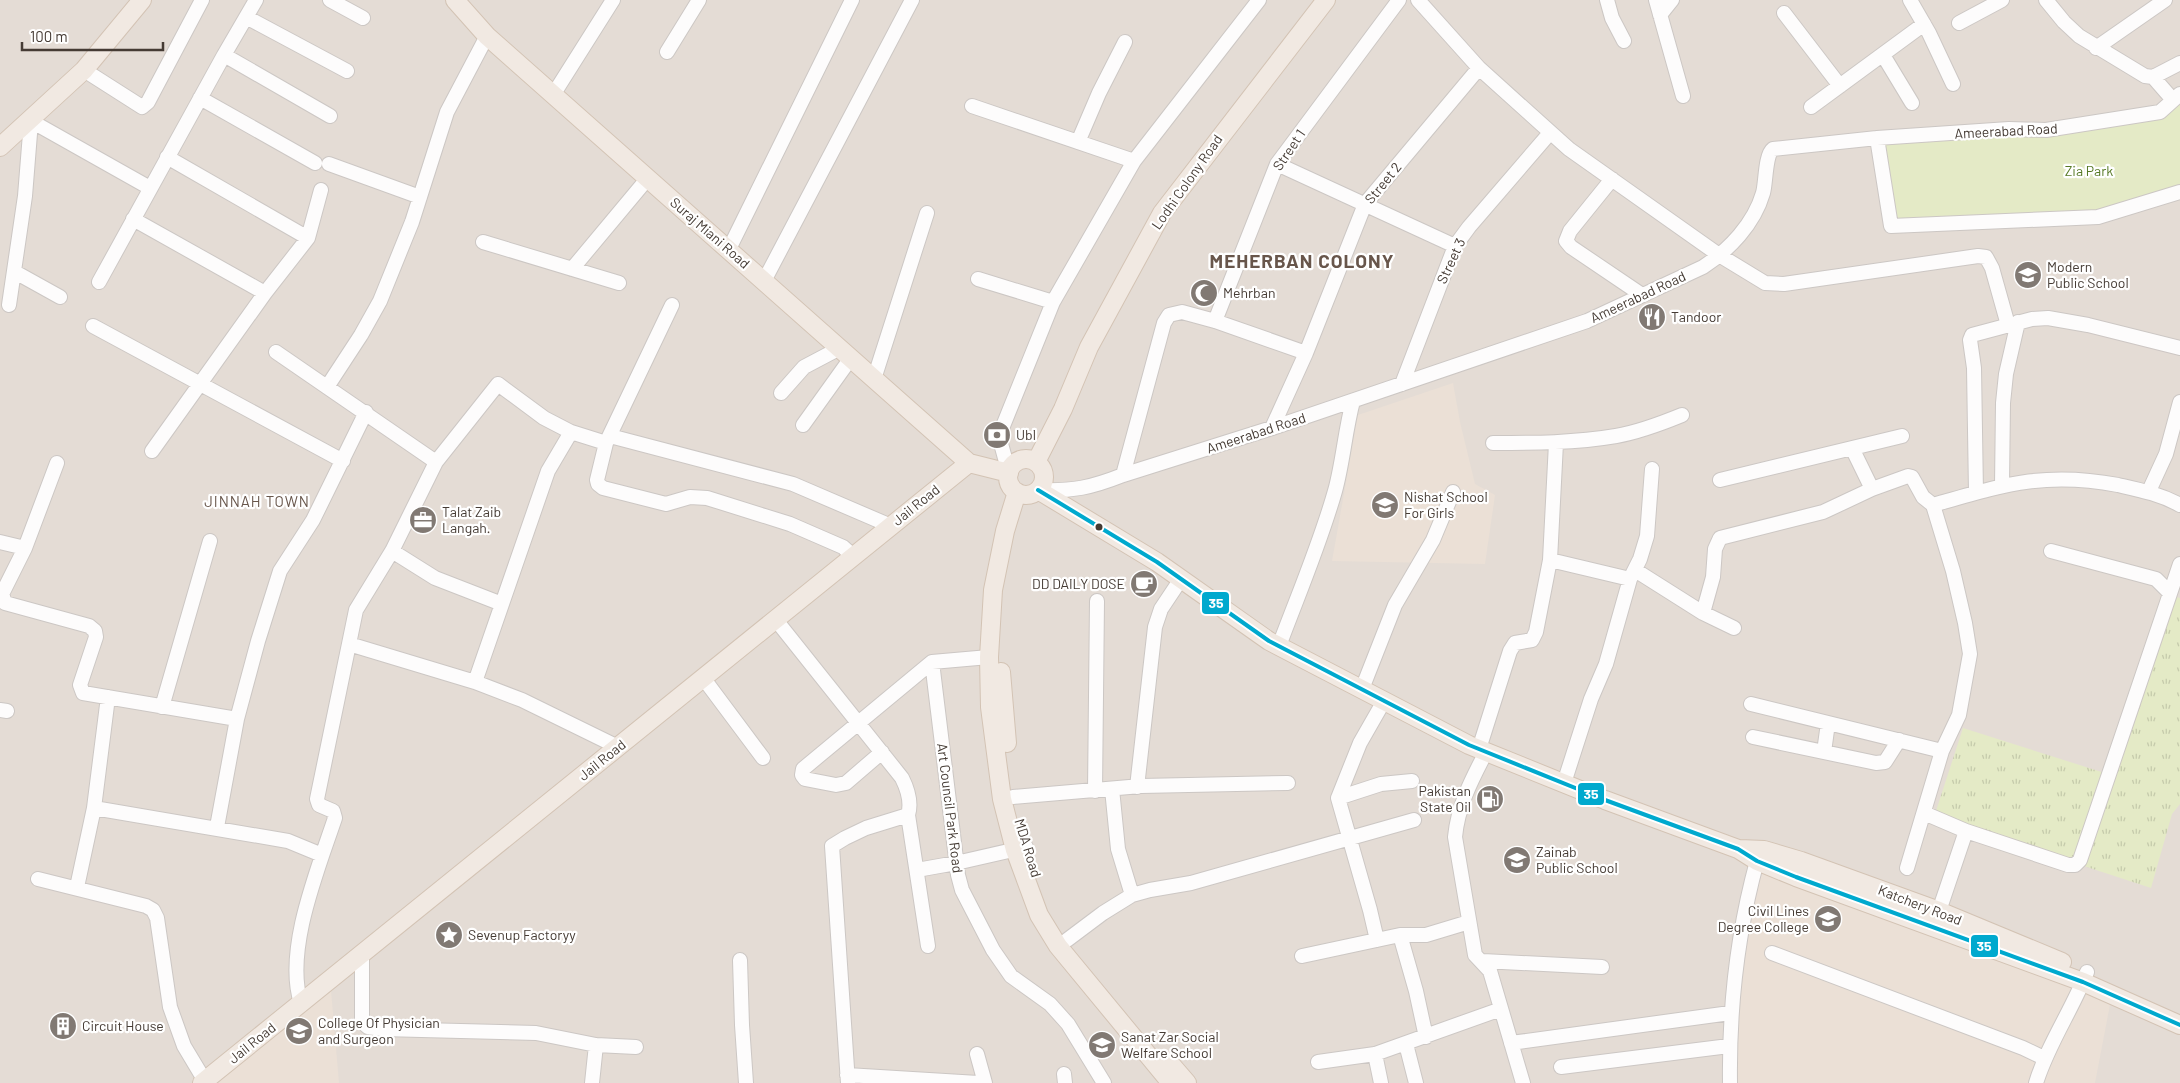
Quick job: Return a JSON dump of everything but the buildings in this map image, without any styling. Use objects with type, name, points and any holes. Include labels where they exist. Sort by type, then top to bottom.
[{"type":"main road","points":[[1,145],[31,121],[84,70],[142,0]]},
{"type":"main road","name":"Suraj Miani Road","points":[[455,0],[487,36],[969,463]]},
{"type":"main road","name":"Lodhi Colony Road","points":[[1036,462],[1064,409],[1089,347],[1162,212],[1326,0]]},
{"type":"main road","points":[[1027,459],[1041,466],[1044,474],[1043,482],[1038,490],[1030,494],[1017,492],[1011,486],[1009,473],[1018,461],[1027,459]]},
{"type":"main road","points":[[969,463],[1009,473]]},
{"type":"main road","name":"Jail Road","points":[[203,1082],[969,463]]},
{"type":"main road","name":"Katchery Road","points":[[1038,490],[1181,579],[1279,646],[1483,750],[1738,849],[1756,861],[1798,869],[1897,904],[2129,995],[2180,1011]]},
{"type":"main road","name":"MDA Road","points":[[1017,492],[1004,531],[993,590],[990,657],[991,716],[1002,799],[1021,848],[1049,910],[1067,940],[1147,1046],[1172,1083]]},
{"type":"main road","name":"MDA Road","points":[[999,564],[1004,590],[1000,655],[1003,708],[1021,848],[1039,916],[1058,946],[1147,1046],[1187,1083]]},
{"type":"main road","name":"Katchery Road","points":[[1738,849],[1764,850],[1798,869]]},
{"type":"main road","name":"Katchery Road","points":[[1897,904],[1939,911],[1984,938]]},
{"type":"main road","name":"Katchery Road","points":[[2129,995],[2180,1025]]},
{"type":"street","points":[[84,70],[142,107],[148,102],[202,0]]},
{"type":"street","points":[[100,282],[167,157],[256,0]]},
{"type":"street","points":[[330,0],[363,18]]},
{"type":"street","points":[[553,95],[614,0]]},
{"type":"street","points":[[667,52],[699,0]]},
{"type":"street","points":[[729,249],[852,0]]},
{"type":"street","points":[[764,281],[912,0]]},
{"type":"street","points":[[1009,473],[1000,440],[1001,431],[1053,302],[1134,161],[1259,0]]},
{"type":"street","name":"Street 1","points":[[1215,321],[1277,164],[1400,0]]},
{"type":"street","points":[[1418,0],[1479,68],[1550,134],[1719,255],[1765,283],[1784,284],[1978,256],[1986,257],[2013,323],[2003,403],[2002,485]]},
{"type":"street","points":[[1606,0],[1612,18],[1624,41]]},
{"type":"street","points":[[1656,0],[1683,96]]},
{"type":"street","points":[[1660,15],[1672,0]]},
{"type":"street","points":[[1910,0],[1924,24],[1953,84]]},
{"type":"street","points":[[1959,22],[2002,0]]},
{"type":"street","points":[[2046,0],[2064,22],[2079,36],[2145,76],[2153,77],[2177,97]]},
{"type":"street","points":[[2096,48],[2165,0]]},
{"type":"street","points":[[1784,13],[1840,86]]},
{"type":"street","points":[[246,17],[347,71]]},
{"type":"street","points":[[1811,107],[1924,24]]},
{"type":"street","points":[[327,387],[361,335],[380,301],[412,222],[447,112],[487,36]]},
{"type":"street","points":[[1078,142],[1099,93],[1125,42]]},
{"type":"street","points":[[224,55],[330,116]]},
{"type":"street","points":[[1883,55],[1912,103]]},
{"type":"street","points":[[2153,77],[2180,63]]},
{"type":"street","name":"Street 2","points":[[1272,428],[1306,353],[1365,204],[1479,68]]},
{"type":"street","name":"Ameerabad Road","points":[[1038,490],[1074,490],[1093,487],[1123,475],[1353,401],[1586,321],[1703,267],[1719,255],[1747,226],[1758,208],[1764,189],[1768,154],[1771,150],[1877,138],[2009,129],[2046,130],[2160,112],[2167,108],[2177,97]]},
{"type":"street","points":[[200,98],[322,163],[420,197]]},
{"type":"street","points":[[972,106],[1134,161]]},
{"type":"street","points":[[9,305],[25,196],[31,121],[150,188]]},
{"type":"street","name":"Street 3","points":[[1402,384],[1455,246],[1468,227],[1550,134]]},
{"type":"street","points":[[1877,138],[1891,226],[2098,217],[2180,192]]},
{"type":"street","points":[[167,157],[308,238]]},
{"type":"street","points":[[1277,164],[1455,246]]},
{"type":"street","points":[[572,269],[648,178]]},
{"type":"street","points":[[1612,179],[1570,231],[1566,241],[1642,295]]},
{"type":"street","points":[[152,452],[265,293],[308,238],[321,190]]},
{"type":"street","points":[[874,379],[927,213]]},
{"type":"street","points":[[133,219],[265,293]]},
{"type":"street","points":[[483,242],[619,283]]},
{"type":"street","points":[[15,272],[60,297]]},
{"type":"street","points":[[978,279],[1053,302]]},
{"type":"street","points":[[672,305],[608,440],[597,480],[598,484],[603,488],[666,504],[690,497],[707,498],[790,524],[843,547],[854,557]]},
{"type":"street","points":[[1123,475],[1166,318],[1182,312],[1215,321],[1306,353]]},
{"type":"street","points":[[1976,492],[1974,368],[1970,336],[2013,323],[2048,318],[2144,338],[2180,348]]},
{"type":"street","points":[[94,326],[343,462]]},
{"type":"street","points":[[276,352],[366,412],[436,462]]},
{"type":"street","points":[[781,393],[804,367],[845,353]]},
{"type":"street","points":[[802,426],[845,353]]},
{"type":"street","points":[[301,1003],[296,989],[295,975],[303,920],[335,814],[319,805],[317,799],[356,610],[392,551],[436,462],[498,384],[544,418],[571,432],[793,484],[890,526]]},
{"type":"street","points":[[1279,646],[1322,533],[1335,490],[1346,424],[1353,401]]},
{"type":"street","points":[[2150,491],[2166,454],[2180,402]]},
{"type":"street","points":[[217,827],[237,720],[258,641],[280,571],[313,520],[366,412]]},
{"type":"street","points":[[1493,443],[1556,442],[1616,436],[1652,427],[1682,415]]},
{"type":"street","points":[[475,682],[548,471],[571,432]]},
{"type":"street","points":[[1720,480],[1902,436]]},
{"type":"street","points":[[1523,1083],[1490,970],[1474,955],[1455,837],[1456,824],[1468,786],[1483,750],[1512,646],[1520,641],[1532,640],[1534,637],[1550,560],[1556,442]]},
{"type":"street","points":[[1852,448],[1872,489]]},
{"type":"street","points":[[57,464],[26,548],[2,594],[2,599],[5,603],[89,626],[95,631],[96,637],[80,685],[80,690],[83,693],[237,720]]},
{"type":"street","points":[[1564,783],[1591,699],[1606,664],[1633,574],[1647,536],[1652,470]]},
{"type":"street","points":[[1703,613],[1713,577],[1715,549],[1720,538],[1823,512],[1872,489],[1910,476],[1923,496],[1933,505],[1953,571],[1970,654],[1959,715],[1942,751],[1907,868]]},
{"type":"street","points":[[1933,505],[2002,485],[2034,479],[2070,478],[2092,480],[2150,491],[2180,505]]},
{"type":"street","points":[[1362,689],[1395,605],[1433,540],[1453,492]]},
{"type":"street","points":[[162,707],[210,541]]},
{"type":"street","points":[[0,542],[26,548]]},
{"type":"street","points":[[392,551],[435,578],[502,604]]},
{"type":"street","points":[[2051,551],[2156,580],[2169,592]]},
{"type":"street","points":[[1550,560],[1633,574],[1734,628]]},
{"type":"street","points":[[1924,813],[1966,831],[2068,865],[2075,865],[2080,860],[2180,564]]},
{"type":"street","points":[[1137,786],[1155,627],[1161,609],[1181,579]]},
{"type":"street","points":[[1095,791],[1097,601]]},
{"type":"street","points":[[776,620],[882,752],[902,778],[907,788],[910,807],[908,815],[928,946]]},
{"type":"street","points":[[349,644],[475,682],[522,700],[618,747]]},
{"type":"street","points":[[882,752],[846,783],[840,785],[805,779],[802,775],[802,770],[932,662],[990,657]]},
{"type":"street","name":"Art Council Park Road","points":[[932,662],[956,863],[962,890],[993,950],[1011,976],[1050,1004],[1068,1024],[1104,1083]]},
{"type":"street","points":[[704,679],[763,758]]},
{"type":"street","points":[[77,888],[94,808],[108,697]]},
{"type":"street","points":[[1377,940],[1338,798],[1360,743],[1384,700]]},
{"type":"street","points":[[1751,704],[1942,751]]},
{"type":"street","points":[[1824,752],[1828,723]]},
{"type":"street","points":[[1753,737],[1876,762],[1884,762],[1899,740]]},
{"type":"street","points":[[1338,798],[1381,784],[1412,781]]},
{"type":"street","points":[[1014,797],[1137,786],[1288,783]]},
{"type":"street","points":[[1112,789],[1118,849],[1132,895]]},
{"type":"street","points":[[94,808],[217,827],[288,841],[322,854]]},
{"type":"street","points":[[908,815],[866,828],[832,846],[847,1079],[978,1083]]},
{"type":"street","points":[[1067,940],[1102,912],[1132,895],[1191,883],[1414,820]]},
{"type":"street","points":[[1939,911],[1966,831]]},
{"type":"street","points":[[917,870],[1021,848]]},
{"type":"street","points":[[1730,1083],[1730,1013],[1734,977],[1756,861]]},
{"type":"street","points":[[38,879],[146,906],[153,910],[157,918],[170,1007],[184,1046],[203,1082]]},
{"type":"street","points":[[1302,956],[1400,935],[1426,935],[1469,922]]},
{"type":"street","points":[[1400,935],[1416,990],[1426,1037]]},
{"type":"street","points":[[1772,953],[2023,1048],[2044,1058]]},
{"type":"street","points":[[362,954],[362,1022],[368,1027],[536,1033],[596,1045],[636,1047]]},
{"type":"street","points":[[740,960],[746,1083]]},
{"type":"street","points":[[1482,961],[1602,967]]},
{"type":"street","points":[[2036,1083],[2044,1058],[2060,1030],[2085,977]]},
{"type":"street","points":[[1318,1062],[1375,1054],[1501,1009]]},
{"type":"street","points":[[1511,1043],[1730,1013]]},
{"type":"street","points":[[1406,1044],[1416,1083]]},
{"type":"street","points":[[592,1083],[596,1045]]},
{"type":"street","points":[[1560,1067],[1730,1046]]},
{"type":"street","points":[[977,1054],[985,1083]]},
{"type":"street","points":[[1375,1054],[1382,1083]]},
{"type":"shaded area","points":[[0,0],[2180,0],[2180,1083],[0,1083]]},
{"type":"shaded area","points":[[1453,383],[1475,484],[1495,495],[1485,564],[1332,561],[1358,415]]},
{"type":"shaded area","name":"Civil Lines Degree College","points":[[1757,861],[2112,994],[2095,1083],[1730,1083],[1729,1046]]},
{"type":"shaded area","name":"College Of Physician and Surgeon","points":[[330,979],[339,1083],[196,1083]]},
{"type":"green space","name":"Zia Park","points":[[2180,97],[2180,190],[2099,214],[1893,224],[1880,140],[2165,115]]},
{"type":"green space","points":[[2172,596],[2180,598],[2180,804],[2172,814],[2151,888],[1934,817],[1963,728],[2111,775]]},
{"type":"transit line","name":"35","points":[[1038,490],[1157,562],[1269,641],[1469,745],[1605,800],[1738,849],[1757,861],[1796,877],[2083,982],[2180,1025]]},
{"type":"place","name":"Modern Public School","points":[[2028,275]]},
{"type":"place","name":"Mehrban","points":[[1204,293]]},
{"type":"place","name":"Tandoor","points":[[1652,317]]},
{"type":"place","name":"Ubl","points":[[997,435]]},
{"type":"place","name":"Nishat School For Girls","points":[[1385,505]]},
{"type":"place","name":"Talat Zaib Langah.","points":[[423,520]]},
{"type":"place","name":"DD DAILY DOSE","points":[[1144,584]]},
{"type":"place","name":"Pakistan State Oil","points":[[1490,799]]},
{"type":"place","name":"Zainab Public School","points":[[1517,860]]},
{"type":"place","name":"Civil Lines Degree College","points":[[1828,919]]},
{"type":"place","name":"Sevenup Factoryy","points":[[449,935]]},
{"type":"place","name":"Circuit House","points":[[63,1026]]},
{"type":"place","name":"College Of Physician and Surgeon","points":[[299,1031]]},
{"type":"place","name":"Sanat Zar Social Welfare School","points":[[1102,1045]]},
{"type":"district","name":"MEHERBAN COLONY","points":[[1302,261]]},
{"type":"district","name":"JINNAH TOWN","points":[[257,502]]}]
